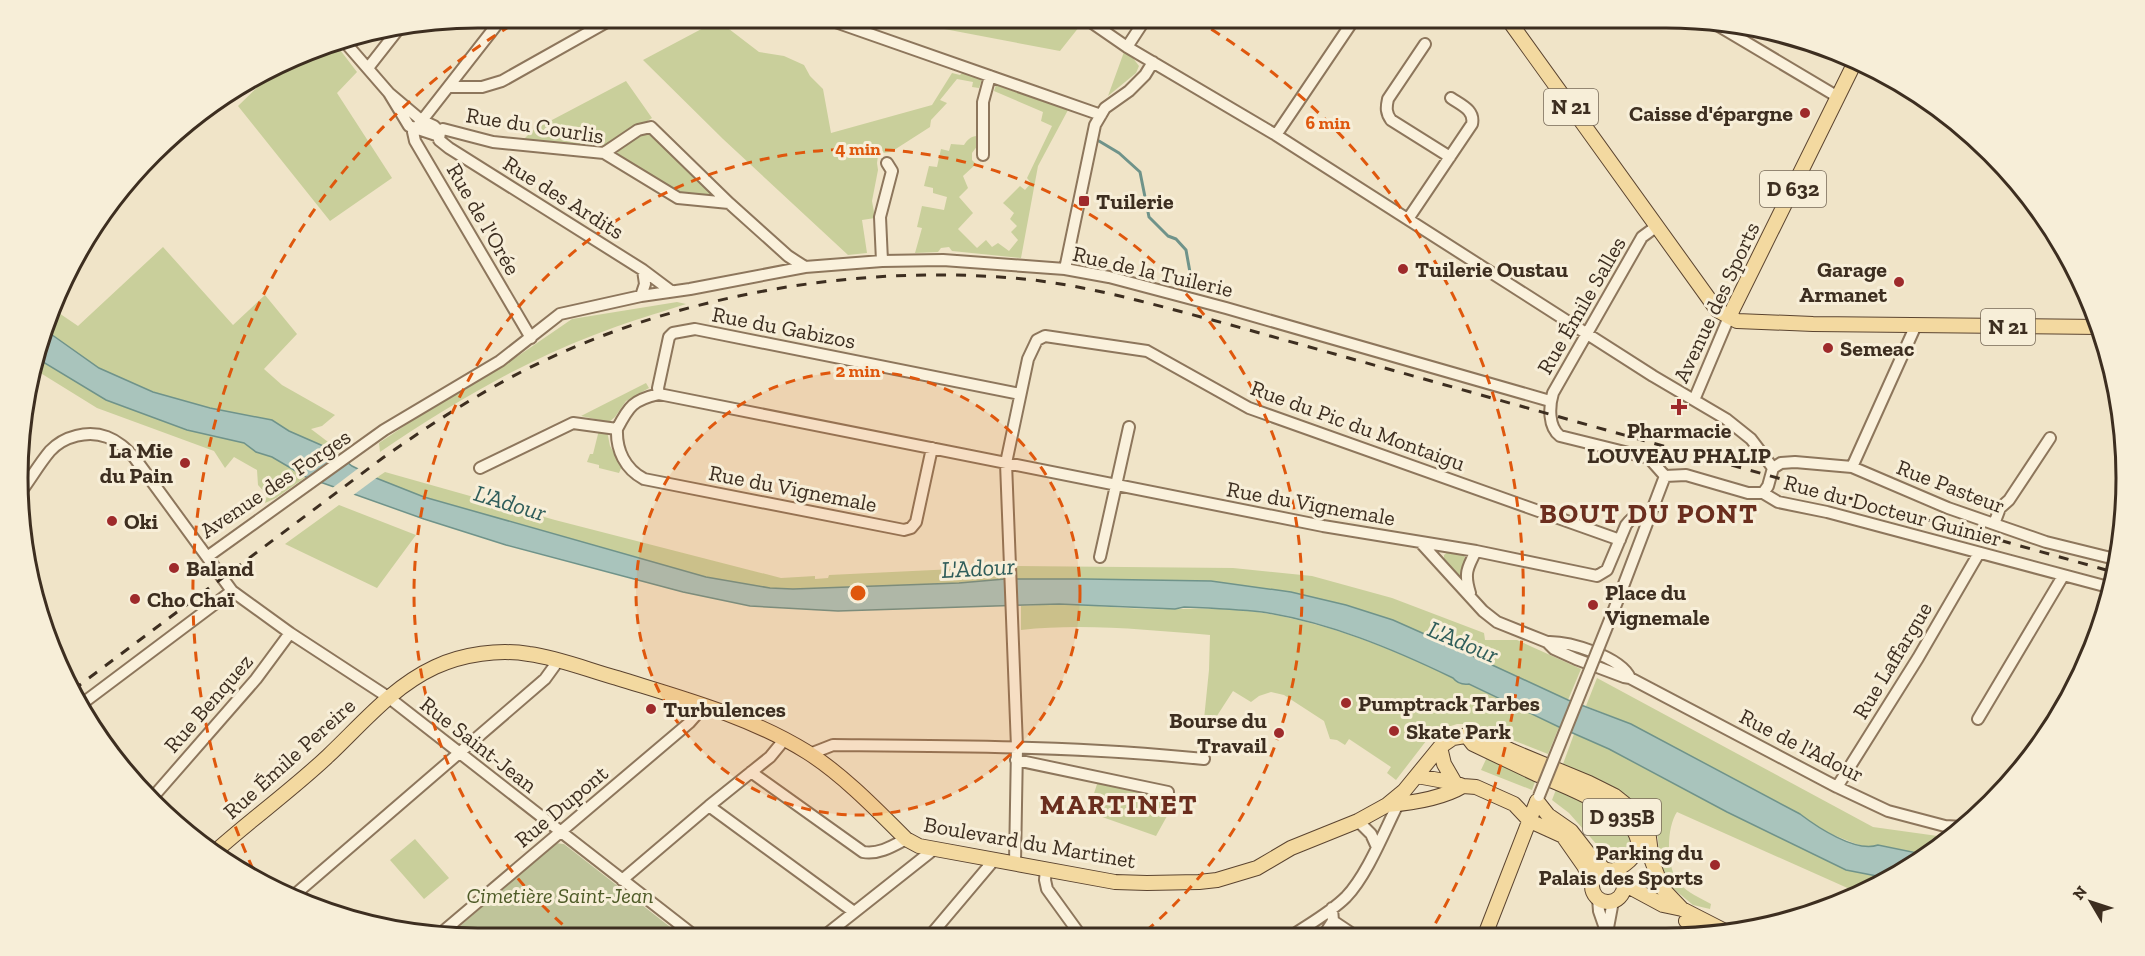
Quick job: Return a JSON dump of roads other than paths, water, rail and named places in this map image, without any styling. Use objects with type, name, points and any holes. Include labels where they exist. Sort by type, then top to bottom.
[{"type":"main road","name":"N 21","points":[[1514,28],[1717,310],[1729,317],[1737,321],[1813,324],[2090,327]]},
{"type":"main road","name":"Avenue des Sports","points":[[1729,317],[1852,69]]},
{"type":"main road","name":"Boulevard du Martinet","points":[[388,697],[407,682],[437,666],[467,656],[513,653],[530,654],[558,661],[704,706],[784,740],[831,769],[906,839],[919,846],[1114,882],[1147,884],[1217,880],[1257,868],[1291,848],[1392,805],[1410,804],[1452,793],[1459,784]]},
{"type":"main road","name":"Rue Émile Pereire","points":[[221,847],[327,757],[388,697]]},
{"type":"main road","points":[[1459,784],[1444,764],[1440,747],[1453,738],[1477,734],[1615,796],[1635,812],[1648,830],[1657,876],[1666,893],[1682,909]]},
{"type":"main road","name":"D 935B","points":[[1466,735],[1473,744],[1609,807],[1626,820],[1638,842],[1636,854],[1628,863],[1609,870]]},
{"type":"main road","name":"Boulevard du Martinet","points":[[1392,805],[1440,747]]},
{"type":"main road","points":[[1417,776],[1476,787],[1514,804],[1530,821],[1563,836],[1584,866],[1592,882],[1593,892],[1598,898],[1608,902],[1623,892],[1643,855],[1648,830]]},
{"type":"main road","points":[[1514,804],[1538,799]]},
{"type":"main road","points":[[1488,928],[1538,799]]},
{"type":"main road","points":[[1538,799],[1548,815],[1571,831],[1592,858],[1620,875],[1623,892]]},
{"type":"main road","points":[[1592,882],[1597,874],[1609,870]]},
{"type":"main road","points":[[1623,892],[1682,909],[1714,925]]},
{"type":"main road","points":[[1623,892],[1697,927]]},
{"type":"street","points":[[417,124],[494,28]]},
{"type":"street","points":[[448,87],[482,87],[502,81],[596,28]]},
{"type":"street","points":[[853,28],[1101,115]]},
{"type":"street","points":[[1101,28],[1127,47],[1276,135],[1586,333],[1726,419],[1751,439],[1773,470],[1763,493]]},
{"type":"street","points":[[1127,47],[1139,28]]},
{"type":"street","points":[[1276,135],[1348,28]]},
{"type":"street","points":[[1730,33],[1838,97]]},
{"type":"street","points":[[368,68],[393,36]]},
{"type":"street","points":[[1425,44],[1389,99],[1386,107],[1387,114],[1391,120],[1450,157]]},
{"type":"street","name":"Rue de l'Orée","points":[[350,48],[389,93],[409,126],[417,124]]},
{"type":"street","points":[[1065,269],[1095,125],[1112,102],[1129,91],[1145,75],[1153,62]]},
{"type":"street","points":[[983,155],[983,102],[990,76]]},
{"type":"street","points":[[1408,219],[1474,120],[1471,111],[1451,99]]},
{"type":"street","name":"Rue de l'Orée","points":[[417,124],[412,132],[415,141],[531,338]]},
{"type":"street","name":"Rue des Ardits","points":[[417,124],[440,134],[439,140],[449,148],[643,270],[671,291]]},
{"type":"street","points":[[604,153],[638,130],[651,127],[729,203],[788,256],[805,267]]},
{"type":"street","name":"Rue du Courlis","points":[[440,134],[442,129],[493,142],[604,153],[678,198],[729,203]]},
{"type":"street","points":[[882,261],[880,217],[892,171],[887,163]]},
{"type":"street","name":"Rue Émile Salles","points":[[1657,226],[1642,237],[1586,333],[1550,401],[1553,427],[1557,433],[1572,440],[1649,458],[1665,476]]},
{"type":"street","name":"Rue de la Tuilerie","points":[[641,296],[805,267],[882,261],[943,260],[1065,269],[1109,277],[1226,308],[1550,401]]},
{"type":"street","points":[[641,296],[645,284],[643,270]]},
{"type":"street","name":"Avenue des Forges","points":[[28,483],[51,451],[60,443],[71,437],[84,435],[107,437],[116,441],[134,457],[207,557],[368,443],[431,401],[500,361],[560,314],[641,296]]},
{"type":"street","name":"Avenue des Sports","points":[[1694,400],[1729,317]]},
{"type":"street","points":[[1852,467],[1916,325]]},
{"type":"street","name":"Rue du Gabizos","points":[[659,394],[658,388],[669,337],[673,333],[695,329],[1020,394]]},
{"type":"street","name":"Rue du Pic du Montaigu","points":[[1020,394],[1028,359],[1038,340],[1045,336],[1147,351],[1249,408],[1620,540]]},
{"type":"street","points":[[480,468],[573,423],[617,429],[634,402],[659,394]]},
{"type":"street","name":"Rue du Vignemale","points":[[659,394],[1323,526],[1476,551],[1597,576],[1607,570],[1631,518],[1637,514],[1649,513]]},
{"type":"street","points":[[1015,863],[1017,747],[1006,463],[1020,394]]},
{"type":"street","points":[[1100,557],[1129,427]]},
{"type":"street","name":"Rue du Vignemale","points":[[617,429],[619,450],[624,461],[635,474],[644,479],[904,530],[911,528],[916,522],[932,448]]},
{"type":"street","points":[[1994,524],[2000,508],[2009,500],[2050,438]]},
{"type":"street","name":"Rue Pasteur","points":[[1773,470],[1781,463],[1795,462],[1852,467],[1948,508],[2046,542],[2110,555]]},
{"type":"street","name":"Rue du Docteur Guinier","points":[[1665,476],[1686,475],[1748,493],[1763,493],[1778,502],[1827,512],[2103,586]]},
{"type":"street","points":[[1538,799],[1665,476]]},
{"type":"street","name":"Rue de l'Adour","points":[[1420,543],[1497,622],[1547,642],[1554,649],[1576,659],[1630,678],[1837,787],[1888,811],[1951,826]]},
{"type":"street","points":[[1471,597],[1466,582],[1467,568],[1476,551]]},
{"type":"street","name":"Rue Laffargue","points":[[1837,787],[1918,658],[1979,553]]},
{"type":"street","name":"Rue Saint-Jean","points":[[207,557],[232,591],[290,633],[388,697],[684,928]]},
{"type":"street","points":[[1978,719],[2063,576]]},
{"type":"street","points":[[87,700],[232,591]]},
{"type":"street","name":"Rue Benquez","points":[[157,793],[256,679],[290,633]]},
{"type":"street","points":[[300,890],[545,679],[558,661]]},
{"type":"street","name":"Rue Dupont","points":[[448,927],[688,723],[704,706]]},
{"type":"street","points":[[622,880],[770,757],[784,740]]},
{"type":"street","points":[[810,754],[833,745],[1017,747],[1130,752],[1204,759]]},
{"type":"street","points":[[1016,760],[1168,792]]},
{"type":"street","points":[[752,771],[863,852],[871,854],[906,839]]},
{"type":"street","points":[[1303,928],[1348,895],[1356,884],[1376,845],[1392,805]]},
{"type":"street","points":[[709,806],[854,912]]},
{"type":"street","points":[[1358,821],[1371,834],[1376,845]]},
{"type":"street","points":[[834,928],[933,850]]},
{"type":"street","points":[[937,928],[994,860]]},
{"type":"street","points":[[1046,869],[1044,880],[1047,889],[1075,928]]},
{"type":"street","points":[[1609,928],[1623,892]]},
{"type":"street","points":[[1598,898],[1599,911],[1605,928]]},
{"type":"street","points":[[1328,928],[1333,921],[1332,908]]},
{"type":"street","points":[[1333,921],[1344,928]]},
{"type":"water","points":[[52,335],[99,368],[153,392],[210,408],[272,420],[289,431],[337,454],[352,466],[424,497],[706,577],[770,588],[793,589],[959,583],[1005,579],[1211,581],[1291,592],[1346,605],[1393,620],[1568,700],[1631,724],[1848,842],[1916,853],[1876,876],[1846,870],[1727,812],[1609,749],[1469,684],[1460,683],[1384,647],[1311,622],[1262,612],[1184,607],[1175,609],[1059,604],[838,611],[750,606],[683,592],[506,545],[424,519],[306,477],[272,457],[256,452],[244,443],[187,430],[106,400],[44,363]]},
{"type":"waterway","points":[[1099,141],[1119,153],[1140,172],[1149,217],[1186,250],[1193,289]]},
{"type":"railway","points":[[79,685],[384,457],[471,400],[539,363],[618,330],[734,297],[794,286],[914,275],[1033,280],[1133,299],[2107,570]]},
{"type":"place","name":"Caisse d'épargne","points":[[1805,113]]},
{"type":"place","name":"Tuilerie","points":[[1084,201]]},
{"type":"place","name":"Tuilerie Oustau","points":[[1403,269]]},
{"type":"place","name":"Garage Armanet","points":[[1899,282]]},
{"type":"place","name":"Semeac","points":[[1828,348]]},
{"type":"place","name":"Pharmacie LOUVEAU PHALIP","points":[[1679,407]]},
{"type":"place","name":"La Mie du Pain","points":[[185,463]]},
{"type":"place","name":"Oki","points":[[112,521]]},
{"type":"place","name":"Baland","points":[[174,568]]},
{"type":"place","name":"Cho Chaï","points":[[135,599]]},
{"type":"place","name":"Place du Vignemale","points":[[1593,605]]},
{"type":"place","name":"Pumptrack Tarbes","points":[[1346,703]]},
{"type":"place","name":"Turbulences","points":[[651,709]]},
{"type":"place","name":"Skate Park","points":[[1394,731]]},
{"type":"place","name":"Bourse du Travail","points":[[1279,733]]},
{"type":"place","name":"Parking du Palais des Sports","points":[[1715,865]]},
{"type":"district","name":"BOUT DU PONT","points":[[1649,513]]},
{"type":"district","name":"MARTINET","points":[[1119,804]]},
{"type":"water label","name":"L'Adour","points":[[510,503]]},
{"type":"water label","name":"L'Adour","points":[[978,568]]},
{"type":"water label","name":"L'Adour","points":[[1463,642]]},
{"type":"park label","name":"Cimetière Saint-Jean","points":[[560,895]]}]
